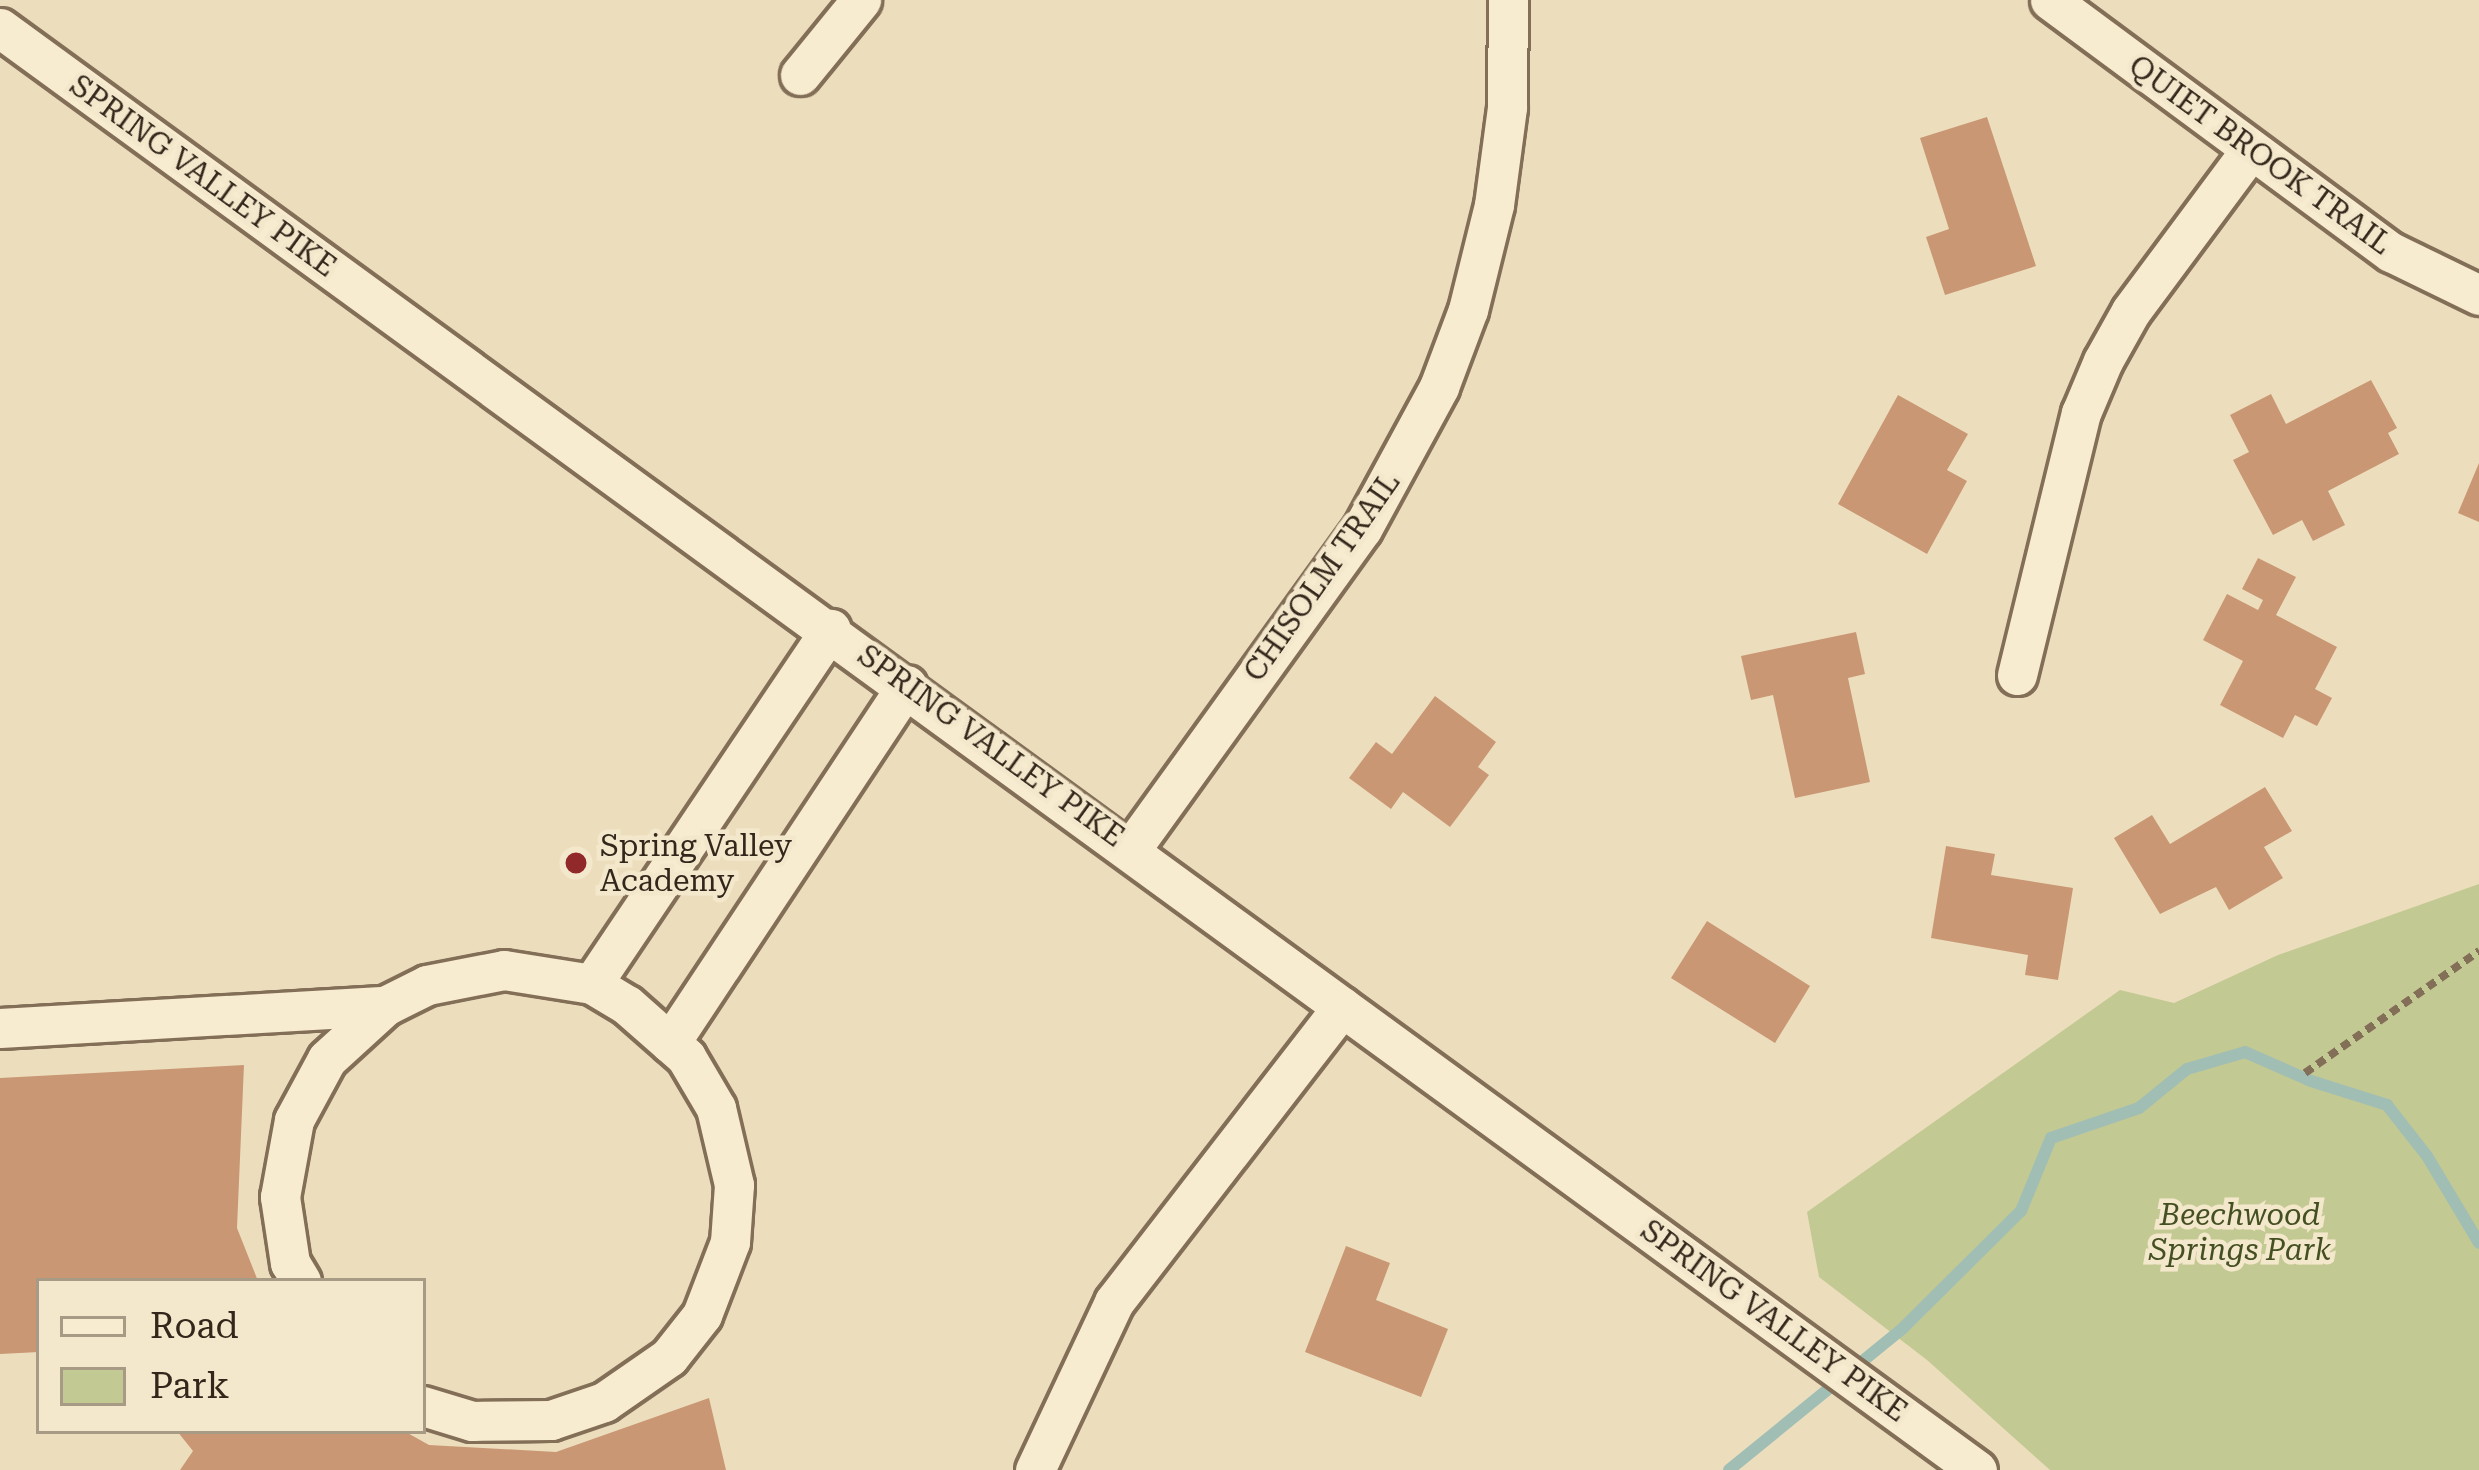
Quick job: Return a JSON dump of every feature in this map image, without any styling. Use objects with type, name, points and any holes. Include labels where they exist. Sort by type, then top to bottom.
[{"type":"street","points":[[800,75],[861,0]]},
{"type":"street","name":"CHISOLM TRAIL","points":[[1131,849],[1362,529],[1439,387],[1468,310],[1494,205],[1507,106],[1508,0]]},
{"type":"street","name":"QUIET BROOK TRAIL","points":[[2050,0],[2391,252],[2479,295]]},
{"type":"street","name":"SPRING VALLEY PIKE","points":[[0,28],[831,629],[1977,1470]]},
{"type":"street","points":[[2017,675],[2081,413],[2103,361],[2132,311],[2250,151]]},
{"type":"street","points":[[592,984],[831,629]]},
{"type":"street","points":[[670,1043],[907,685]]},
{"type":"street","points":[[299,1278],[290,1263],[280,1197],[294,1120],[327,1058],[385,1006],[427,985],[504,970],[592,984],[686,1058],[716,1108],[734,1185],[730,1242],[702,1315],[669,1357],[604,1402],[550,1420],[472,1421],[426,1407]]},
{"type":"street","points":[[0,1028],[385,1006]]},
{"type":"street","points":[[1035,1470],[1114,1302],[1342,1007]]},
{"type":"path","points":[[2305,1073],[2479,950]]},
{"type":"green space","name":"Beechwood Springs Park","points":[[2479,884],[2479,1470],[2050,1470],[1927,1360],[1819,1277],[1807,1212],[2120,990],[2174,1003],[2278,955]]},
{"type":"building","points":[[1987,117],[2036,266],[1945,295],[1926,237],[1949,229],[1920,138]]},
{"type":"building","points":[[2371,380],[2397,428],[2388,433],[2399,454],[2328,491],[2345,525],[2313,541],[2302,520],[2273,535],[2233,460],[2249,452],[2230,415],[2271,394],[2286,424]]},
{"type":"building","points":[[1898,395],[1968,434],[1947,470],[1967,481],[1927,554],[1838,504]]},
{"type":"building","points":[[2479,463],[2479,522],[2458,513]]},
{"type":"building","points":[[2258,558],[2296,577],[2276,615],[2337,647],[2315,689],[2332,698],[2317,726],[2295,715],[2283,738],[2220,705],[2243,661],[2203,640],[2227,594],[2258,610],[2263,600],[2242,589]]},
{"type":"building","points":[[1856,632],[1865,674],[1848,678],[1870,782],[1795,798],[1773,695],[1751,700],[1741,656]]},
{"type":"building","points":[[1435,696],[1496,742],[1478,767],[1489,775],[1450,827],[1403,792],[1391,809],[1349,778],[1376,742],[1392,754]]},
{"type":"building","points":[[2265,787],[2292,831],[2264,847],[2283,878],[2229,910],[2216,887],[2160,914],[2114,838],[2152,815],[2170,844]]},
{"type":"building","points":[[1946,846],[1995,854],[1991,875],[2073,888],[2058,980],[2025,975],[2028,955],[1931,938]]},
{"type":"building","points":[[1707,921],[1810,986],[1775,1043],[1671,978]]},
{"type":"building","points":[[244,1065],[237,1228],[257,1278],[36,1278],[36,1352],[0,1354],[0,1078]]},
{"type":"building","points":[[1346,1246],[1390,1263],[1376,1300],[1448,1329],[1421,1397],[1305,1352]]},
{"type":"building","points":[[709,1398],[726,1470],[180,1470],[193,1451],[179,1434],[409,1434],[429,1445],[556,1452]]},
{"type":"waterway","points":[[1729,1470],[1903,1328],[2021,1211],[2051,1138],[2139,1108],[2187,1069],[2245,1052],[2311,1081],[2387,1105],[2427,1156],[2479,1243]]},
{"type":"place","name":"Spring Valley Academy","points":[[576,863]]}]
